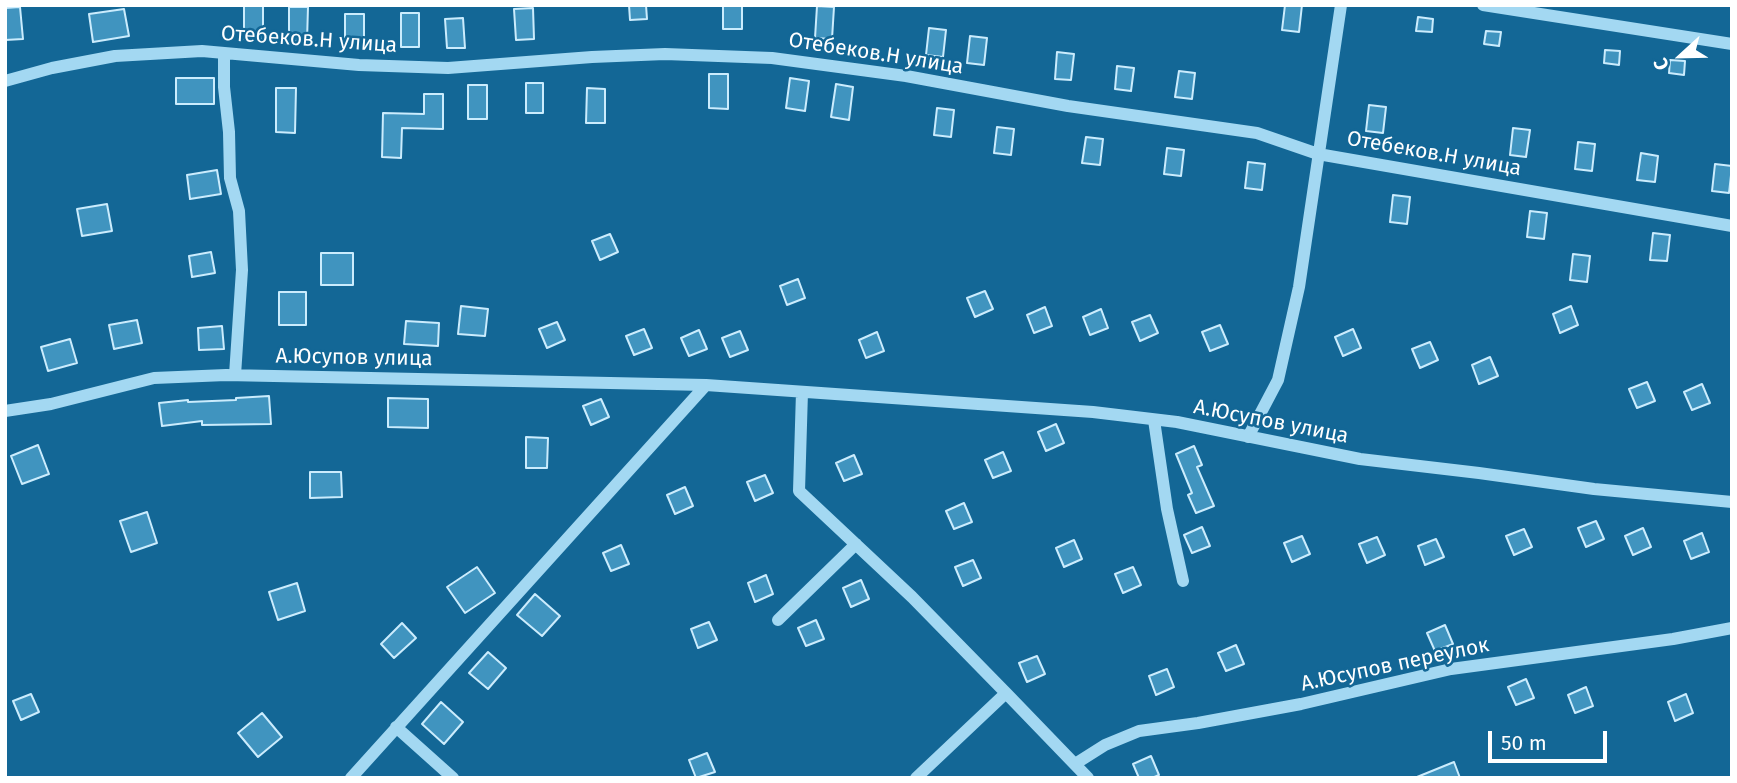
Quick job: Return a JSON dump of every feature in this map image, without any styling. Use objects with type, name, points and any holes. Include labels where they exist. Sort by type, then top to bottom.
[{"type":"street","points":[[1248,437],[1278,380],[1299,287],[1341,5]]},
{"type":"street","points":[[1483,5],[1732,44]]},
{"type":"street","name":"Отебеков.Н улица","points":[[5,81],[52,68],[116,56],[202,51],[359,65],[448,68],[653,55],[772,58],[906,76],[1068,106],[1257,133],[1318,154],[1732,226]]},
{"type":"street","points":[[224,55],[230,178],[239,211],[242,270],[236,375]]},
{"type":"street","name":"А.Юсупов улица","points":[[5,411],[51,404],[154,379],[236,375],[706,385],[1093,412],[1154,420],[1360,459],[1594,489],[1732,502]]},
{"type":"street","points":[[351,778],[706,385]]},
{"type":"street","points":[[802,393],[799,491],[1006,692],[1088,778]]},
{"type":"street","points":[[1154,420],[1167,509],[1183,581]]},
{"type":"street","points":[[778,620],[856,544]]},
{"type":"street","name":"А.Юсупов переулок","points":[[1075,764],[1105,746],[1139,731],[1301,704],[1451,669],[1674,639],[1732,628]]},
{"type":"street","points":[[916,778],[1006,692]]},
{"type":"street","points":[[396,727],[453,778]]},
{"type":"building","points":[[244,5],[263,5],[263,39],[244,39]]},
{"type":"building","points":[[629,5],[646,5],[647,19],[630,20]]},
{"type":"building","points":[[723,5],[742,5],[742,29],[723,29]]},
{"type":"building","points":[[1285,5],[1302,5],[1299,32],[1282,30]]},
{"type":"building","points":[[817,6],[834,7],[832,39],[815,38]]},
{"type":"building","points":[[20,7],[23,39],[5,40],[5,8]]},
{"type":"building","points":[[289,7],[308,7],[307,41],[289,41]]},
{"type":"building","points":[[533,8],[534,39],[516,40],[514,9]]},
{"type":"building","points":[[124,9],[129,36],[93,42],[89,14]]},
{"type":"building","points":[[401,13],[419,13],[419,47],[401,47]]},
{"type":"building","points":[[345,14],[364,14],[364,48],[345,48]]},
{"type":"building","points":[[1418,17],[1433,19],[1432,32],[1416,31]]},
{"type":"building","points":[[463,18],[465,48],[447,48],[445,19]]},
{"type":"building","points":[[929,28],[946,30],[943,57],[926,55]]},
{"type":"building","points":[[1486,31],[1501,32],[1499,46],[1484,44]]},
{"type":"building","points":[[970,36],[987,38],[984,65],[967,63]]},
{"type":"building","points":[[1605,50],[1620,51],[1619,65],[1604,63]]},
{"type":"building","points":[[1057,52],[1074,54],[1071,80],[1055,79]]},
{"type":"building","points":[[1670,60],[1685,61],[1684,75],[1669,73]]},
{"type":"building","points":[[1117,66],[1134,68],[1131,91],[1115,89]]},
{"type":"building","points":[[1179,71],[1195,73],[1192,99],[1175,97]]},
{"type":"building","points":[[709,74],[728,74],[728,109],[709,108]]},
{"type":"building","points":[[176,78],[214,78],[214,104],[176,104]]},
{"type":"building","points":[[790,78],[809,81],[805,111],[786,108]]},
{"type":"building","points":[[526,83],[543,83],[543,113],[526,113]]},
{"type":"building","points":[[836,84],[853,87],[849,120],[831,117]]},
{"type":"building","points":[[468,85],[487,85],[487,119],[468,119]]},
{"type":"building","points":[[276,88],[296,88],[295,133],[276,132]]},
{"type":"building","points":[[587,88],[605,89],[605,123],[586,123]]},
{"type":"building","points":[[424,94],[443,94],[443,129],[402,128],[401,158],[382,157],[383,113],[424,114]]},
{"type":"building","points":[[1369,105],[1386,107],[1383,133],[1366,131]]},
{"type":"building","points":[[937,108],[954,110],[951,137],[934,135]]},
{"type":"building","points":[[997,127],[1014,129],[1011,155],[994,153]]},
{"type":"building","points":[[1513,128],[1530,130],[1526,157],[1510,155]]},
{"type":"building","points":[[1086,137],[1103,139],[1100,165],[1082,163]]},
{"type":"building","points":[[1578,142],[1595,144],[1592,171],[1575,169]]},
{"type":"building","points":[[1167,148],[1184,150],[1181,176],[1164,174]]},
{"type":"building","points":[[1641,153],[1658,156],[1655,182],[1637,180]]},
{"type":"building","points":[[1248,162],[1265,164],[1262,190],[1245,188]]},
{"type":"building","points":[[1715,164],[1732,166],[1729,193],[1712,191]]},
{"type":"building","points":[[217,170],[221,194],[190,199],[187,175]]},
{"type":"building","points":[[1393,195],[1410,197],[1407,224],[1390,222]]},
{"type":"building","points":[[107,204],[112,231],[82,236],[77,209]]},
{"type":"building","points":[[1530,211],[1547,213],[1544,239],[1527,237]]},
{"type":"building","points":[[1653,233],[1670,235],[1667,261],[1650,260]]},
{"type":"building","points":[[610,234],[618,252],[600,260],[592,241]]},
{"type":"building","points":[[211,252],[215,273],[192,277],[189,256]]},
{"type":"building","points":[[321,253],[353,253],[353,285],[321,285]]},
{"type":"building","points":[[1573,254],[1590,256],[1587,282],[1570,280]]},
{"type":"building","points":[[798,279],[805,298],[787,305],[780,286]]},
{"type":"building","points":[[985,291],[993,309],[975,317],[967,298]]},
{"type":"building","points":[[279,292],[306,292],[306,325],[279,325]]},
{"type":"building","points":[[461,306],[488,309],[485,336],[458,334]]},
{"type":"building","points":[[1571,306],[1578,325],[1560,333],[1553,314]]},
{"type":"building","points":[[1045,307],[1052,326],[1034,333],[1027,315]]},
{"type":"building","points":[[1101,309],[1108,328],[1090,335],[1083,317]]},
{"type":"building","points":[[1150,315],[1158,333],[1140,341],[1132,322]]},
{"type":"building","points":[[137,320],[142,343],[114,349],[109,325]]},
{"type":"building","points":[[406,321],[439,323],[438,346],[404,344]]},
{"type":"building","points":[[557,322],[565,340],[547,348],[539,329]]},
{"type":"building","points":[[1220,325],[1228,344],[1210,351],[1202,332]]},
{"type":"building","points":[[222,326],[224,349],[199,350],[198,328]]},
{"type":"building","points":[[644,329],[652,348],[634,355],[626,336]]},
{"type":"building","points":[[1353,329],[1361,348],[1343,356],[1335,337]]},
{"type":"building","points":[[699,330],[707,349],[689,356],[681,338]]},
{"type":"building","points":[[740,331],[748,350],[730,357],[722,338]]},
{"type":"building","points":[[877,332],[884,351],[866,358],[859,340]]},
{"type":"building","points":[[70,339],[77,363],[48,371],[41,347]]},
{"type":"building","points":[[1430,342],[1438,360],[1420,368],[1412,349]]},
{"type":"building","points":[[1490,357],[1498,376],[1479,384],[1472,365]]},
{"type":"building","points":[[1647,382],[1655,401],[1637,408],[1629,389]]},
{"type":"building","points":[[1702,384],[1710,403],[1692,410],[1684,392]]},
{"type":"building","points":[[269,396],[271,424],[202,425],[202,421],[162,426],[159,403]]},
{"type":"building","points":[[388,398],[428,399],[428,428],[388,427]]},
{"type":"building","points":[[601,399],[609,417],[591,425],[583,406]]},
{"type":"building","points":[[1056,424],[1064,443],[1046,451],[1038,432]]},
{"type":"building","points":[[526,437],[548,438],[547,468],[526,468]]},
{"type":"building","points":[[38,445],[49,474],[22,484],[11,456]]},
{"type":"building","points":[[1194,446],[1202,465],[1197,467],[1214,506],[1196,513],[1188,495],[1192,493],[1176,454]]},
{"type":"building","points":[[1003,452],[1011,471],[993,478],[985,460]]},
{"type":"building","points":[[854,455],[862,474],[844,481],[836,463]]},
{"type":"building","points":[[310,472],[341,472],[342,497],[310,498]]},
{"type":"building","points":[[765,475],[773,493],[755,501],[747,482]]},
{"type":"building","points":[[685,487],[693,506],[675,514],[667,495]]},
{"type":"building","points":[[964,503],[972,522],[954,529],[946,511]]},
{"type":"building","points":[[147,512],[157,543],[131,552],[120,521]]},
{"type":"building","points":[[1596,521],[1604,539],[1586,547],[1578,528]]},
{"type":"building","points":[[1202,527],[1210,546],[1192,553],[1184,535]]},
{"type":"building","points":[[1643,528],[1651,547],[1633,555],[1625,536]]},
{"type":"building","points":[[1524,529],[1532,547],[1514,555],[1506,536]]},
{"type":"building","points":[[1702,533],[1709,552],[1691,559],[1684,541]]},
{"type":"building","points":[[1302,536],[1310,554],[1292,562],[1284,543]]},
{"type":"building","points":[[1377,537],[1385,555],[1367,563],[1359,544]]},
{"type":"building","points":[[1436,539],[1444,557],[1425,565],[1418,546]]},
{"type":"building","points":[[1074,540],[1082,559],[1064,567],[1056,548]]},
{"type":"building","points":[[621,545],[629,564],[611,571],[603,553]]},
{"type":"building","points":[[973,560],[981,578],[963,586],[955,567]]},
{"type":"building","points":[[477,567],[495,593],[465,613],[447,587]]},
{"type":"building","points":[[1133,567],[1141,585],[1123,593],[1115,574]]},
{"type":"building","points":[[766,575],[773,594],[755,602],[748,583]]},
{"type":"building","points":[[861,580],[869,599],[851,607],[843,588]]},
{"type":"building","points":[[297,583],[305,611],[278,620],[269,592]]},
{"type":"building","points":[[535,594],[560,616],[542,636],[517,615]]},
{"type":"building","points":[[816,620],[824,639],[806,646],[798,628]]},
{"type":"building","points":[[709,622],[717,640],[698,648],[691,629]]},
{"type":"building","points":[[402,623],[416,638],[394,658],[381,644]]},
{"type":"building","points":[[1445,625],[1453,644],[1435,651],[1427,633]]},
{"type":"building","points":[[1236,645],[1244,664],[1226,671],[1218,653]]},
{"type":"building","points":[[488,652],[506,668],[488,689],[469,673]]},
{"type":"building","points":[[1037,656],[1045,674],[1027,682],[1019,663]]},
{"type":"building","points":[[1167,669],[1174,687],[1156,695],[1149,676]]},
{"type":"building","points":[[1526,679],[1534,698],[1516,705],[1508,687]]},
{"type":"building","points":[[1586,687],[1593,706],[1575,713],[1568,695]]},
{"type":"building","points":[[31,694],[39,712],[21,720],[13,701]]},
{"type":"building","points":[[1686,694],[1693,713],[1675,721],[1668,702]]},
{"type":"building","points":[[441,702],[463,722],[444,744],[422,724]]},
{"type":"building","points":[[262,713],[282,737],[258,757],[238,733]]},
{"type":"building","points":[[707,753],[715,772],[696,778],[689,760]]},
{"type":"building","points":[[1151,756],[1159,775],[1139,778],[1133,764]]},
{"type":"building","points":[[1454,762],[1460,778],[1417,778],[1417,777]]}]
